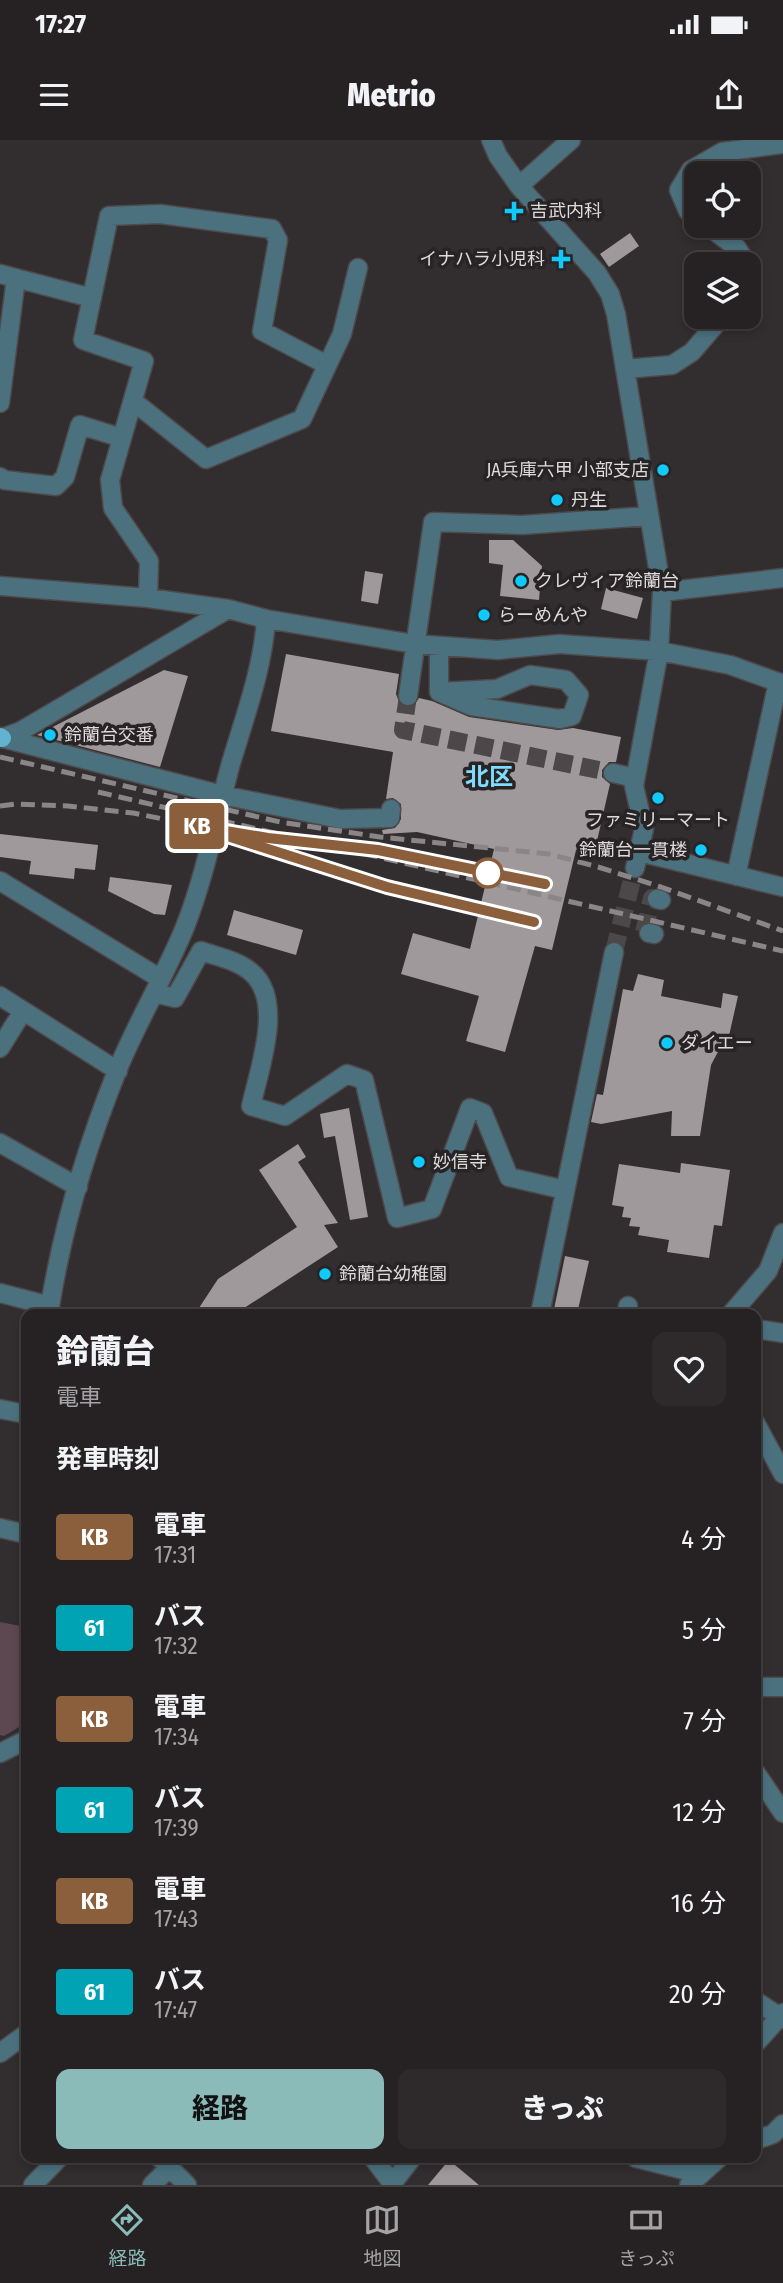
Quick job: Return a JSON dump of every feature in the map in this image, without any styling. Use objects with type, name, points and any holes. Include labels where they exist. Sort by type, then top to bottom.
[{"type":"street","points":[[491,140],[498,156],[519,186],[597,273],[610,294],[662,592],[659,651],[635,778],[637,803],[644,829],[637,860],[736,876],[783,887]]},
{"type":"street","points":[[519,186],[571,140]]},
{"type":"street","points":[[706,161],[722,152],[783,144]]},
{"type":"street","points":[[684,182],[679,190],[684,202]]},
{"type":"street","points":[[148,598],[149,561],[113,508],[110,480],[144,361],[83,340],[109,216],[160,215],[272,229],[278,240],[262,331],[327,365]]},
{"type":"street","points":[[724,238],[739,252]]},
{"type":"street","points":[[133,401],[206,459],[302,419],[342,334],[358,268]]},
{"type":"street","points":[[0,403],[8,276],[92,298]]},
{"type":"street","points":[[625,369],[672,365],[692,352],[712,329]]},
{"type":"street","points":[[0,477],[4,480],[56,486],[65,477],[80,425],[122,438]]},
{"type":"street","points":[[408,696],[433,522],[522,526],[649,516]]},
{"type":"street","points":[[662,592],[783,578]]},
{"type":"street","points":[[0,586],[148,598],[228,609],[266,619],[414,644],[498,650],[559,644],[659,651],[730,665],[780,683],[736,876]]},
{"type":"street","points":[[1,737],[21,731],[228,609]]},
{"type":"street","points":[[51,1309],[59,1253],[117,1071],[184,928],[202,880],[222,795],[265,645],[266,619]]},
{"type":"street","points":[[439,646],[439,692]]},
{"type":"street","points":[[530,675],[566,680],[579,695],[572,716],[560,719],[471,706],[439,692],[497,688],[530,675]]},
{"type":"street","points":[[1,737],[222,795],[340,819],[388,817]]},
{"type":"street","points":[[613,773],[635,778]]},
{"type":"street","points":[[0,881],[176,998],[201,951],[235,962],[253,973],[265,993],[270,1021],[251,1106],[285,1116],[347,1074],[364,1080],[397,1218],[432,1209],[470,1108],[483,1112],[509,1177],[565,1190]]},
{"type":"street","points":[[541,1309],[614,952]]},
{"type":"street","points":[[0,996],[117,1071]]},
{"type":"street","points":[[0,1048],[23,1011]]},
{"type":"street","points":[[0,1143],[78,1187]]},
{"type":"street","points":[[735,1309],[768,1271],[783,1233]]},
{"type":"street","points":[[0,1293],[48,1309]]},
{"type":"street","points":[[761,1330],[783,1333]]},
{"type":"street","points":[[0,1409],[21,1414]]},
{"type":"street","points":[[761,1429],[776,1447],[783,1474]]},
{"type":"street","points":[[0,1528],[21,1533]]},
{"type":"street","points":[[761,1687],[783,1687]]},
{"type":"street","points":[[0,1753],[21,1742]]},
{"type":"street","points":[[761,1780],[783,1813]]},
{"type":"street","points":[[761,2004],[782,2016],[761,2038]]},
{"type":"street","points":[[0,2053],[21,2038]]},
{"type":"street","points":[[761,2138],[773,2134],[783,2124]]},
{"type":"street","points":[[33,2185],[54,2163]]},
{"type":"street","points":[[152,2185],[165,2163],[187,2185]]},
{"type":"street","points":[[376,2163],[391,2184],[408,2163]]},
{"type":"street","points":[[650,2163],[694,2179],[713,2163]]},
{"type":"shaded area","points":[[0,1622],[21,1626],[21,1726],[4,1736],[0,1735]]},
{"type":"building","points":[[630,233],[639,246],[609,267],[600,254]]},
{"type":"building","name":"クレヴィア鈴蘭台","points":[[489,540],[513,540],[542,566],[539,600],[500,596],[503,565],[489,563]]},
{"type":"building","points":[[365,571],[383,574],[378,604],[361,601]]},
{"type":"building","points":[[606,588],[643,598],[637,619],[601,609]]},
{"type":"building","points":[[286,654],[399,674],[396,694],[400,704],[406,707],[413,706],[419,698],[469,717],[558,730],[573,728],[621,737],[616,762],[609,762],[602,770],[602,777],[610,784],[594,854],[576,850],[552,950],[535,946],[505,1052],[466,1041],[479,996],[401,974],[413,933],[470,949],[494,849],[417,832],[383,834],[382,830],[395,828],[401,819],[401,804],[393,798],[386,799],[393,752],[271,731]]},
{"type":"building","points":[[164,670],[188,676],[160,767],[37,735]]},
{"type":"building","points":[[0,834],[98,845],[95,870],[75,868],[74,879],[29,874],[31,861],[0,857]]},
{"type":"building","points":[[110,877],[172,885],[165,915],[154,914],[108,891]]},
{"type":"building","points":[[234,910],[303,930],[296,955],[227,935]]},
{"type":"building","name":"ダイエー","points":[[638,974],[664,980],[661,996],[721,1008],[723,993],[738,996],[726,1049],[720,1048],[711,1065],[700,1136],[671,1136],[672,1111],[601,1124],[591,1122],[597,1094],[603,1095],[623,989],[633,991]]},
{"type":"building","points":[[349,1108],[368,1217],[350,1220],[335,1136],[324,1138],[320,1114]]},
{"type":"building","points":[[298,1144],[306,1157],[298,1162],[338,1223],[324,1225],[338,1247],[243,1309],[198,1309],[218,1279],[297,1227],[259,1170]]},
{"type":"building","points":[[681,1163],[730,1170],[722,1226],[714,1225],[709,1258],[667,1252],[669,1240],[638,1235],[640,1227],[629,1226],[631,1218],[622,1217],[624,1207],[612,1205],[619,1164],[680,1173]]},
{"type":"building","points":[[565,1256],[589,1261],[578,1309],[554,1309]]},
{"type":"building","points":[[446,2163],[453,2163],[479,2185],[428,2185]]},
{"type":"tunnel","points":[[408,696],[403,730],[613,773]]},
{"type":"tunnel","points":[[614,952],[635,868]]},
{"type":"tunnel","points":[[644,932],[652,898],[661,900]]},
{"type":"railway","points":[[0,757],[280,822],[380,837],[549,854],[661,887],[783,931]]},
{"type":"railway","points":[[98,792],[783,951]]},
{"type":"railway","points":[[0,806],[68,806],[133,813],[178,822],[387,887],[534,922]]},
{"type":"railway","points":[[196,826],[223,831]]},
{"type":"train","name":"KB","points":[[534,922],[387,887],[196,826],[268,838],[378,850],[545,884]]},
{"type":"place","name":"吉武内科","points":[[514,211]]},
{"type":"place","name":"イナハラ小児科","points":[[561,259]]},
{"type":"place","name":"JA兵庫六甲 小部支店","points":[[663,470]]},
{"type":"place","name":"丹生","points":[[557,500]]},
{"type":"place","name":"クレヴィア鈴蘭台","points":[[521,581]]},
{"type":"place","name":"らーめんや","points":[[484,615]]},
{"type":"place","name":"鈴蘭台交番","points":[[50,735]]},
{"type":"place","name":"ファミリーマート","points":[[658,798]]},
{"type":"place","name":"鈴蘭台一貫楼","points":[[701,850]]},
{"type":"place","name":"ダイエー","points":[[667,1043]]},
{"type":"place","name":"妙信寺","points":[[419,1162]]},
{"type":"place","name":"鈴蘭台幼稚園","points":[[325,1274]]},
{"type":"district","name":"北区","points":[[489,777]]}]
